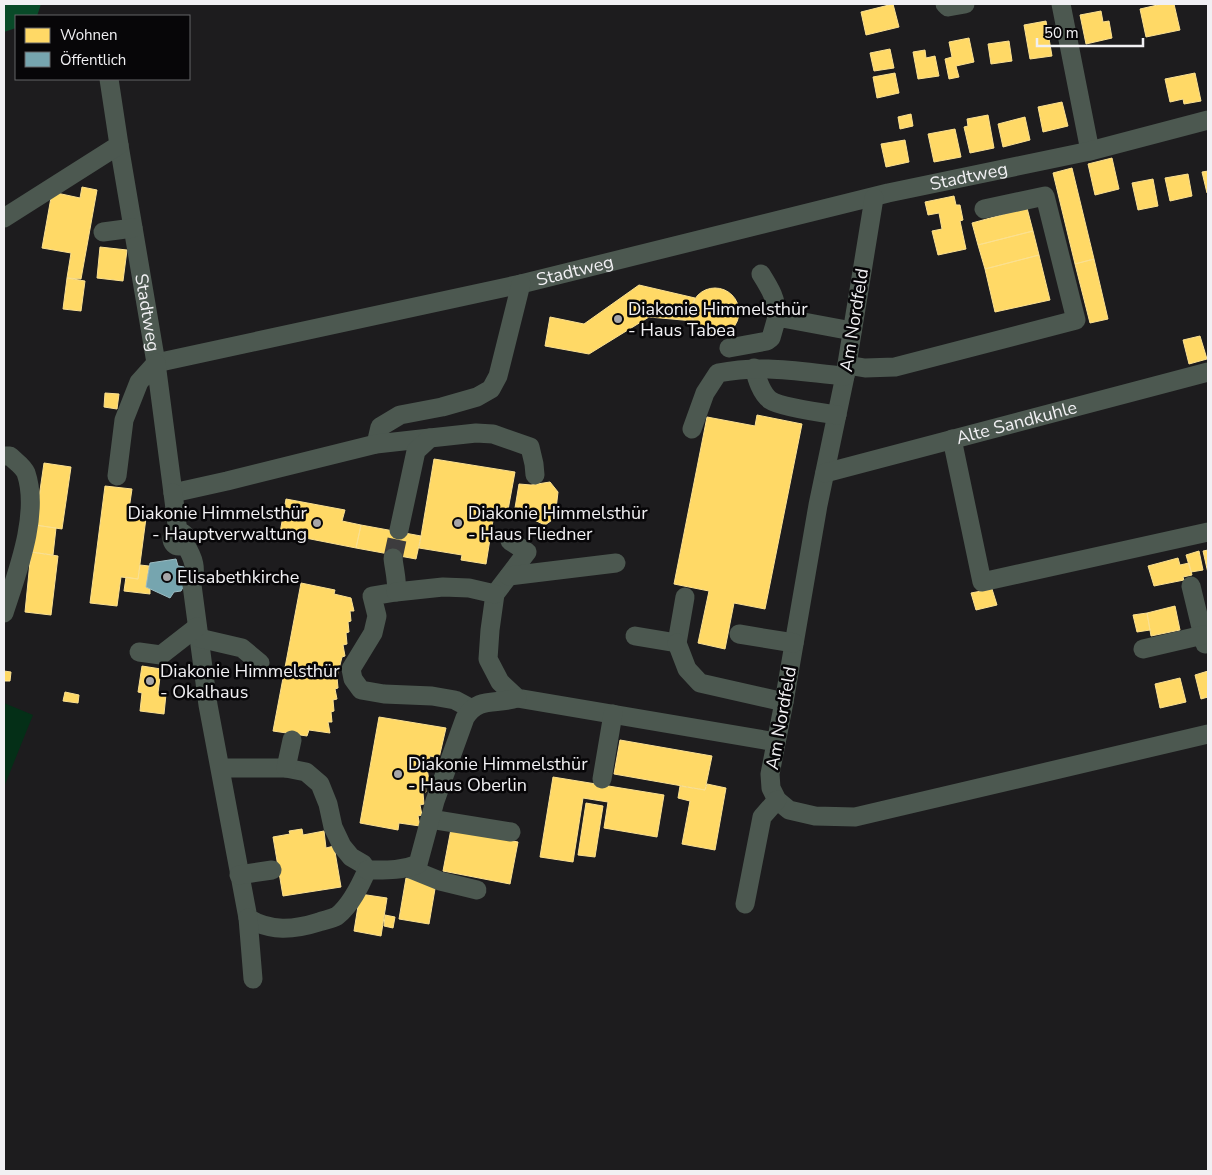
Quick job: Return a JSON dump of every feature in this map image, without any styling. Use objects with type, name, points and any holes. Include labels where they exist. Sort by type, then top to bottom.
[{"type":"street","points":[[945,4],[948,7],[965,4]]},
{"type":"street","points":[[1061,4],[1090,151]]},
{"type":"street","name":"Stadtweg","points":[[109,80],[156,363],[521,284],[874,198],[1090,151],[1208,120]]},
{"type":"street","points":[[4,218],[119,145]]},
{"type":"street","points":[[692,429],[705,393],[718,373],[742,368],[846,371],[894,367],[1076,320],[1045,196],[984,209]]},
{"type":"street","name":"Am Nordfeld","points":[[777,800],[770,788],[770,774],[818,505],[846,371],[874,198]]},
{"type":"street","points":[[103,232],[133,228]]},
{"type":"street","points":[[729,348],[767,341],[771,338],[777,317],[776,301],[774,294],[761,274]]},
{"type":"street","points":[[376,444],[380,427],[400,415],[442,407],[477,397],[491,389],[498,376],[521,284]]},
{"type":"street","points":[[777,317],[852,331]]},
{"type":"street","points":[[117,476],[124,420],[139,382],[156,363]]},
{"type":"street","points":[[156,363],[173,493],[181,538],[192,556],[196,573],[192,585],[208,705],[248,918],[253,979]]},
{"type":"street","points":[[754,368],[760,386],[770,400],[837,416]]},
{"type":"street","name":"Alte Sandkuhle","points":[[825,473],[1208,372]]},
{"type":"street","points":[[173,493],[356,452],[376,444],[476,433],[494,434],[530,447],[535,475]]},
{"type":"street","points":[[399,530],[416,450],[430,438]]},
{"type":"street","points":[[952,439],[982,582],[1208,532]]},
{"type":"street","points":[[4,456],[10,456],[25,471],[31,498],[24,556],[4,613]]},
{"type":"street","points":[[510,541],[527,552],[494,594],[488,659],[500,682],[517,698]]},
{"type":"street","points":[[393,558],[394,573],[398,586],[396,592]]},
{"type":"street","points":[[509,576],[616,563]]},
{"type":"street","points":[[1143,649],[1205,639],[1191,586]]},
{"type":"street","points":[[470,708],[455,700],[432,696],[384,694],[361,690],[353,679],[351,669],[373,633],[376,616],[372,596],[443,587],[469,588],[494,594]]},
{"type":"street","points":[[685,597],[677,643],[688,669],[700,683],[784,702]]},
{"type":"street","points":[[139,652],[161,655],[198,633],[242,648],[260,662]]},
{"type":"street","points":[[739,634],[794,643]]},
{"type":"street","points":[[635,636],[677,643]]},
{"type":"street","points":[[367,870],[394,870],[418,864],[430,819],[464,718],[470,708],[487,701],[517,698],[776,742]]},
{"type":"street","points":[[602,779],[613,714]]},
{"type":"street","points":[[745,904],[762,817],[777,800],[789,810],[815,816],[855,817],[1208,734]]},
{"type":"street","points":[[286,768],[292,740]]},
{"type":"street","points":[[220,768],[286,768],[306,772],[320,784],[328,804],[333,827],[342,846],[351,857],[363,864],[367,870]]},
{"type":"street","points":[[430,819],[511,832]]},
{"type":"street","points":[[408,868],[440,881],[477,890]]},
{"type":"street","points":[[239,875],[272,870]]},
{"type":"street","points":[[248,918],[259,925],[278,929],[304,927],[336,916],[355,894],[367,870]]},
{"type":"green space","points":[[4,4],[41,4],[37,15],[15,15],[15,28],[4,32]]},
{"type":"green space","points":[[4,703],[33,715],[4,787]]},
{"type":"building: Wohnen","points":[[893,4],[899,27],[866,35],[861,12]]},
{"type":"building: Wohnen","points":[[1162,4],[1174,4],[1180,30],[1146,37],[1140,9]]},
{"type":"building: Wohnen","points":[[1101,11],[1103,22],[1109,21],[1112,38],[1086,44],[1080,15]]},
{"type":"building: Wohnen","points":[[1046,21],[1052,56],[1030,59],[1024,25]]},
{"type":"building: Wohnen","points":[[969,38],[974,62],[956,66],[959,77],[949,79],[945,59],[952,57],[949,42]]},
{"type":"building: Wohnen","points":[[1009,41],[1012,61],[991,64],[988,44]]},
{"type":"building: Wohnen","points":[[890,49],[894,68],[874,71],[870,53]]},
{"type":"building: Wohnen","points":[[925,50],[926,58],[935,56],[939,76],[918,79],[913,52]]},
{"type":"building: Wohnen","points":[[895,73],[899,93],[877,98],[873,77]]},
{"type":"building: Wohnen","points":[[1195,73],[1201,101],[1184,104],[1183,99],[1170,102],[1165,79]]},
{"type":"building: Wohnen","points":[[1062,102],[1068,126],[1043,132],[1038,107]]},
{"type":"building: Wohnen","points":[[911,114],[913,126],[900,129],[898,117]]},
{"type":"building: Wohnen","points":[[988,115],[994,148],[970,153],[964,127],[968,126],[967,119]]},
{"type":"building: Wohnen","points":[[1025,117],[1030,140],[1003,147],[998,124]]},
{"type":"building: Wohnen","points":[[955,129],[961,157],[934,162],[928,134]]},
{"type":"building: Wohnen","points":[[905,140],[909,162],[886,167],[881,144]]},
{"type":"building: Wohnen","points":[[1112,158],[1119,189],[1095,195],[1088,164]]},
{"type":"building: Wohnen","points":[[1072,168],[1094,259],[1075,264],[1053,173]]},
{"type":"building: Wohnen","points":[[1208,171],[1208,193],[1207,193],[1202,172]]},
{"type":"building: Wohnen","points":[[1188,174],[1192,196],[1170,201],[1165,178]]},
{"type":"building: Wohnen","points":[[1153,179],[1158,206],[1138,210],[1132,183]]},
{"type":"building: Wohnen","points":[[82,187],[97,190],[81,279],[67,278],[71,253],[42,248],[52,192],[80,198]]},
{"type":"building: Wohnen","points":[[954,196],[956,205],[960,205],[963,220],[960,221],[966,249],[938,255],[932,231],[942,229],[939,213],[928,215],[925,202]]},
{"type":"building: Wohnen","points":[[1027,208],[1033,231],[978,245],[972,223]]},
{"type":"building: Wohnen","points":[[1033,231],[1039,255],[985,269],[978,245]]},
{"type":"building: Wohnen","points":[[100,247],[127,250],[123,281],[97,278]]},
{"type":"building: Wohnen","points":[[1039,255],[1050,300],[995,312],[985,269]]},
{"type":"building: Wohnen","points":[[1094,259],[1108,319],[1090,323],[1075,264]]},
{"type":"building: Wohnen","points":[[67,278],[85,281],[81,311],[63,309]]},
{"type":"building: Wohnen","name":"Diakonie Himmelsthür - Haus Tabea","points":[[639,285],[695,298],[691,315],[694,321],[649,317],[589,354],[545,346],[550,317],[584,324]]},
{"type":"building: Wohnen","points":[[715,288],[724,290],[732,295],[737,303],[739,312],[737,321],[732,329],[724,334],[715,336],[706,334],[698,329],[693,321],[691,312],[693,303],[698,295],[706,290]]},
{"type":"building: Wohnen","points":[[1200,336],[1207,359],[1189,364],[1183,340]]},
{"type":"building: Wohnen","points":[[105,393],[119,394],[117,409],[104,407]]},
{"type":"building: Wohnen","points":[[757,415],[802,424],[765,609],[734,603],[725,649],[698,643],[709,591],[674,584],[707,417],[755,426]]},
{"type":"building: Wohnen","name":"Diakonie Himmelsthür - Haus Fliedner","points":[[434,459],[515,472],[508,510],[495,508],[486,564],[461,560],[462,555],[419,548]]},
{"type":"building: Wohnen","points":[[44,463],[71,467],[62,529],[35,525]]},
{"type":"building: Wohnen","points":[[550,482],[558,492],[555,518],[545,525],[530,518],[514,514],[519,484],[531,485]]},
{"type":"building: Wohnen","points":[[105,486],[132,489],[128,516],[146,518],[138,579],[121,577],[117,606],[90,603]]},
{"type":"building: Wohnen","name":"Diakonie Himmelsthür - Hauptverwaltung","points":[[286,499],[345,510],[342,521],[361,525],[356,548],[280,533]]},
{"type":"building: Wohnen","points":[[35,525],[56,528],[53,555],[31,552]]},
{"type":"building: Wohnen","points":[[361,525],[421,536],[416,559],[356,548]]},
{"type":"building: Wohnen","points":[[1208,550],[1208,573],[1203,551]]},
{"type":"building: Wohnen","points":[[1199,551],[1203,570],[1191,572],[1186,555]]},
{"type":"building: Wohnen","points":[[31,552],[58,556],[51,615],[25,612]]},
{"type":"building: Wohnen","points":[[1178,558],[1180,565],[1189,563],[1192,575],[1183,577],[1184,580],[1154,586],[1148,566]]},
{"type":"building: Wohnen","points":[[140,565],[149,566],[146,587],[150,587],[150,594],[124,591],[126,577],[138,579]]},
{"type":"building: Wohnen","points":[[301,583],[335,590],[334,594],[351,598],[354,611],[350,611],[349,632],[346,633],[347,644],[343,645],[345,656],[342,657],[337,677],[338,688],[335,689],[337,699],[333,700],[332,722],[328,722],[330,733],[309,730],[307,736],[273,731]]},
{"type":"building: Wohnen","points":[[992,589],[997,605],[976,610],[971,593]]},
{"type":"building: Wohnen","points":[[1175,606],[1180,630],[1151,636],[1147,613]]},
{"type":"building: Wohnen","points":[[1147,613],[1150,630],[1137,632],[1133,615]]},
{"type":"building: Wohnen","name":"Diakonie Himmelsthür - Okalhaus","points":[[142,666],[161,669],[158,693],[166,694],[164,714],[140,711],[142,693],[138,692]]},
{"type":"building: Wohnen","points":[[4,671],[11,672],[10,681],[4,681]]},
{"type":"building: Wohnen","points":[[1208,671],[1208,697],[1201,699],[1195,675]]},
{"type":"building: Wohnen","points":[[1180,678],[1186,702],[1160,708],[1155,684]]},
{"type":"building: Wohnen","points":[[65,692],[79,695],[78,703],[63,701]]},
{"type":"building: Wohnen","name":"Diakonie Himmelsthür - Haus Oberlin","points":[[379,717],[446,728],[439,758],[430,756],[427,768],[429,781],[425,781],[424,804],[420,805],[422,815],[418,816],[420,826],[399,823],[398,830],[360,823]]},
{"type":"building: Wohnen","points":[[620,740],[712,756],[705,790],[614,774]]},
{"type":"building: Wohnen","points":[[553,777],[664,795],[657,837],[604,828],[608,802],[583,798],[573,862],[540,857]]},
{"type":"building: Wohnen","points":[[707,784],[726,788],[715,850],[682,844],[690,801],[678,798],[680,786],[705,790]]},
{"type":"building: Wohnen","points":[[586,803],[603,806],[595,857],[578,855]]},
{"type":"building: Wohnen","points":[[302,829],[303,835],[324,831],[326,848],[334,846],[341,887],[283,896],[273,837],[290,834],[289,831]]},
{"type":"building: Wohnen","points":[[451,829],[518,842],[510,884],[443,871]]},
{"type":"building: Wohnen","points":[[406,878],[436,883],[429,924],[399,919]]},
{"type":"building: Wohnen","points":[[360,894],[387,898],[381,936],[354,931]]},
{"type":"building: Wohnen","points":[[385,915],[395,917],[393,928],[384,926]]},
{"type":"building: Öffentlich","name":"Elisabethkirche","points":[[176,559],[178,566],[184,567],[187,580],[181,591],[174,592],[170,598],[146,587],[150,563]]},
{"type":"tunnel","points":[[393,558],[399,530]]},
{"type":"place","name":"Diakonie Himmelsthür - Haus Tabea","points":[[618,319]]},
{"type":"place","name":"Diakonie Himmelsthür - Hauptverwaltung","points":[[317,523]]},
{"type":"place","name":"Diakonie Himmelsthür - Haus Fliedner","points":[[458,523]]},
{"type":"place","name":"Elisabethkirche","points":[[167,577]]},
{"type":"place","name":"Diakonie Himmelsthür - Okalhaus","points":[[150,681]]},
{"type":"place","name":"Diakonie Himmelsthür - Haus Oberlin","points":[[398,774]]}]
